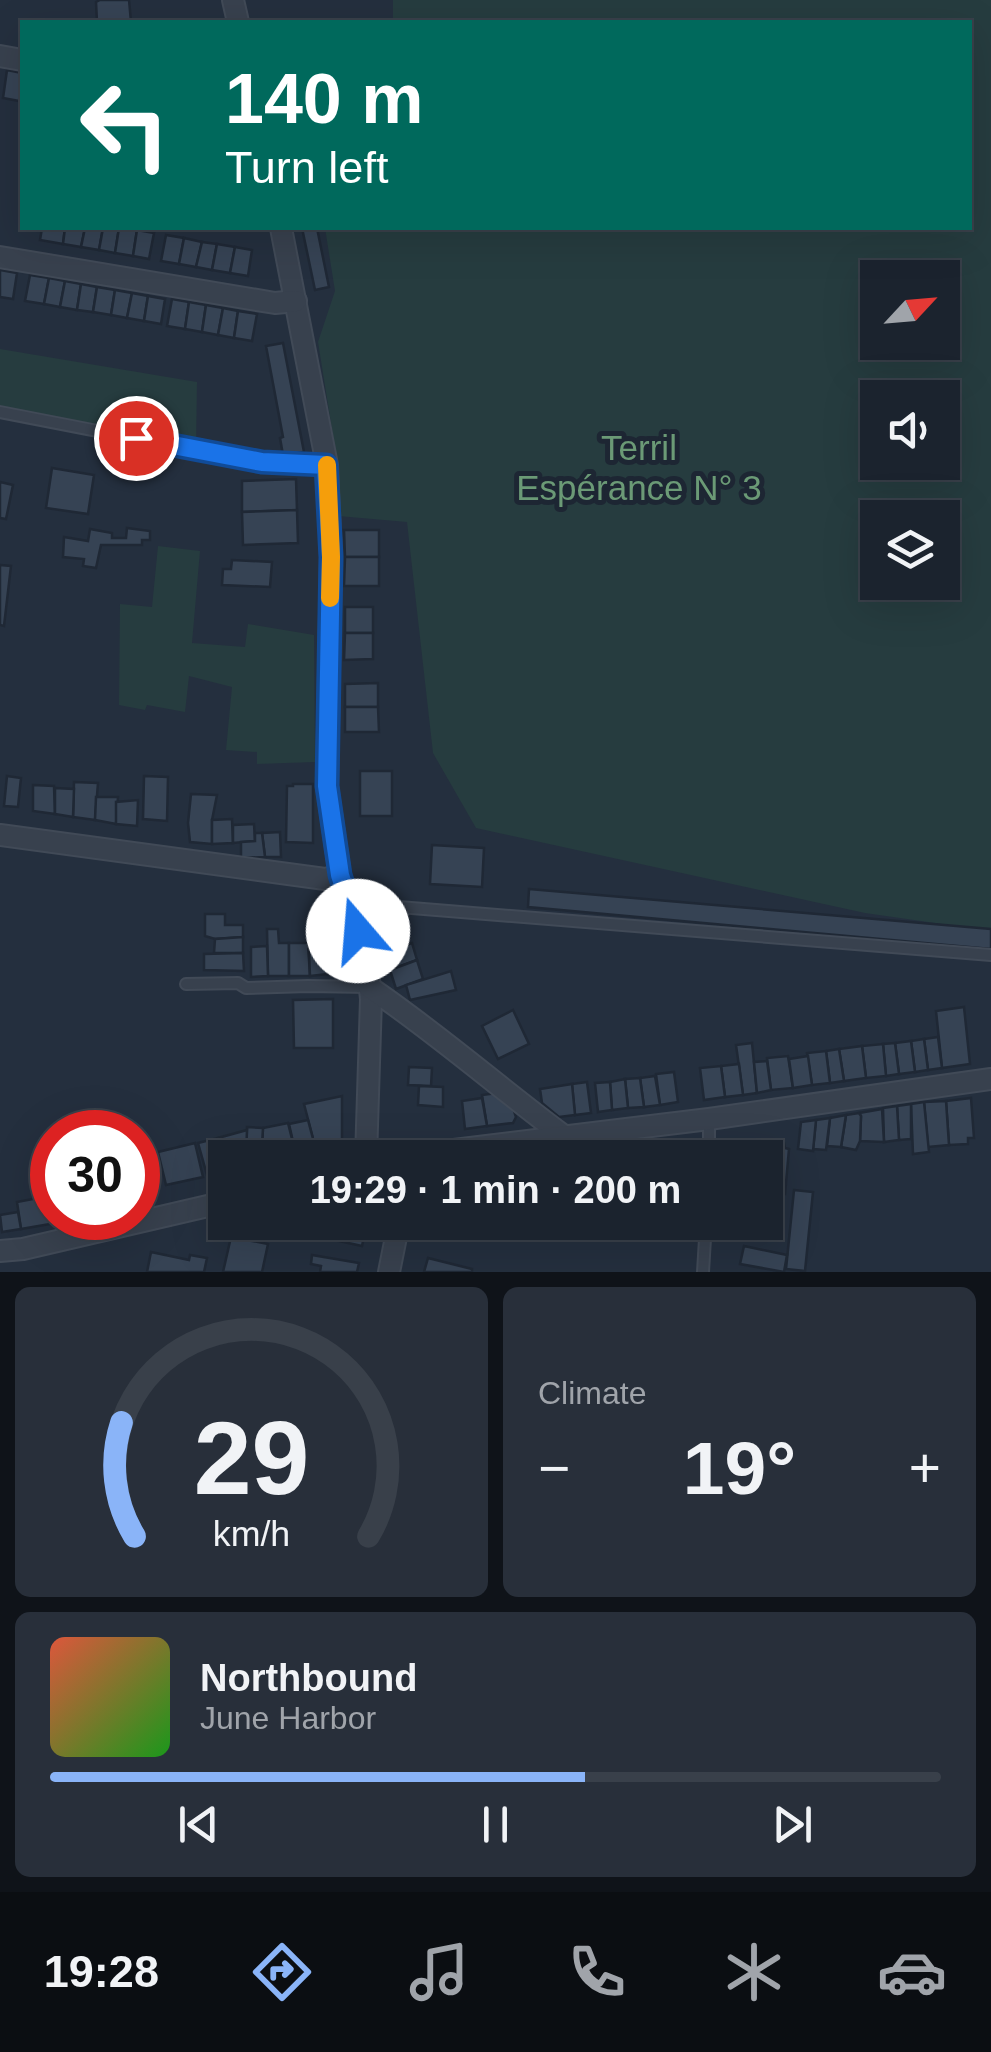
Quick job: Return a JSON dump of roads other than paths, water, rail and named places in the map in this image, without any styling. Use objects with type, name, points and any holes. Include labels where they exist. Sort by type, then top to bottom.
[{"type":"street","points":[[281,230],[326,465],[331,557],[327,786],[340,875],[367,960],[371,999],[367,1140]]},
{"type":"street","points":[[0,257],[275,303],[296,301]]},
{"type":"street","points":[[0,834],[325,879],[340,875]]},
{"type":"street","points":[[369,988],[564,1136]]},
{"type":"street","points":[[534,1140],[991,1079]]},
{"type":"street","points":[[0,1251],[24,1249],[208,1206]]},
{"type":"street","points":[[389,1272],[395,1240]]},
{"type":"lane","points":[[0,412],[262,462],[326,465]]},
{"type":"lane","points":[[350,903],[991,955]]},
{"type":"lane","points":[[186,984],[369,988]]},
{"type":"lane","points":[[709,1118],[709,1140]]},
{"type":"lane","points":[[703,1272],[705,1240]]},
{"type":"park label","name":"Terril Espérance N° 3","points":[[639,468]]}]
